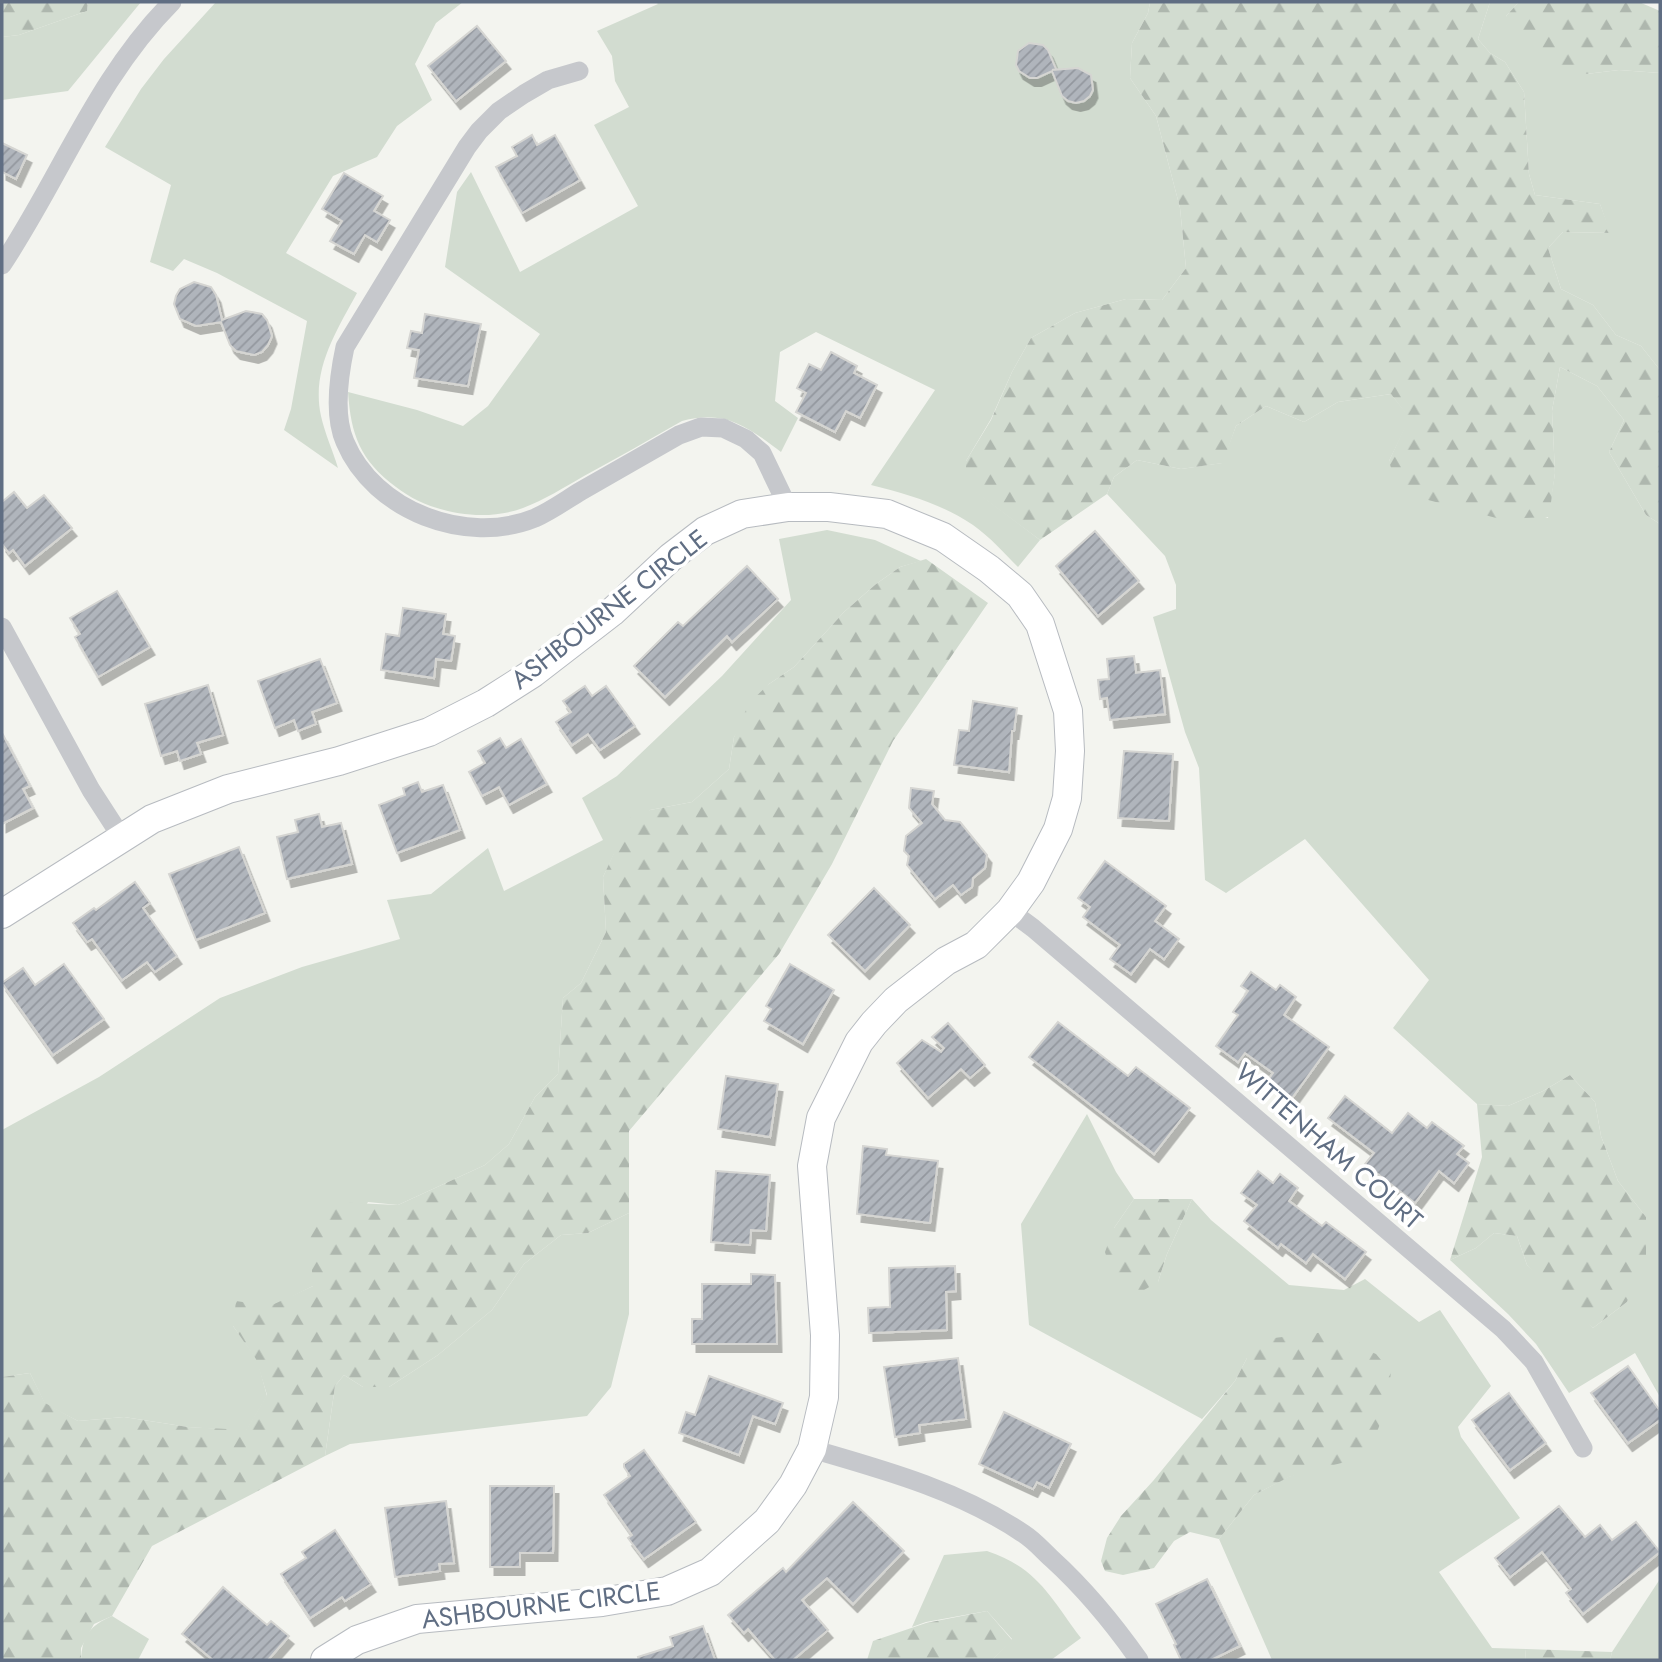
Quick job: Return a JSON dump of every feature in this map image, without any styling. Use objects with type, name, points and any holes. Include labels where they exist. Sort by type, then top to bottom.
[{"type":"street","points":[[2,265],[23,234],[119,64],[172,2]]},
{"type":"street","points":[[579,71],[548,80],[499,111],[467,147],[345,347],[339,373],[338,396],[344,440],[357,465],[387,497],[416,513],[446,524],[483,527],[534,518],[679,435],[701,427],[723,428],[746,439],[762,453],[788,507]]},
{"type":"street","name":"ASHBOURNE CIRCLE","points":[[2,914],[152,819],[228,789],[340,761],[429,732],[486,703],[533,673],[612,612],[671,557],[705,531],[743,514],[788,507],[829,506],[887,513],[943,537],[989,569],[1020,596],[1040,624],[1068,711],[1070,751],[1067,798],[1058,829],[1031,882],[1010,911],[976,945],[936,969],[896,1000],[874,1023],[859,1042],[821,1118],[813,1166],[825,1335],[824,1397],[812,1449],[793,1485],[767,1521],[710,1572],[667,1591],[602,1602],[417,1619],[357,1640],[325,1660]]},
{"type":"street","points":[[2,627],[91,790],[122,838]]},
{"type":"street","name":"WITTENHAM COURT","points":[[1010,911],[1503,1329],[1534,1362],[1583,1448]]},
{"type":"street","points":[[812,1449],[943,1492],[989,1512],[1027,1536],[1094,1600],[1139,1660]]},
{"type":"green space","points":[[2,2],[88,2],[87,11],[19,35],[2,37]]},
{"type":"green space","points":[[88,2],[141,2],[68,91],[2,100],[2,37],[19,35],[87,11]]},
{"type":"green space","points":[[216,2],[463,2],[436,23],[415,64],[432,100],[397,126],[377,157],[333,176],[286,253],[357,293],[327,352],[319,383],[321,416],[338,468],[284,430],[291,409],[307,321],[217,273],[184,259],[173,271],[150,262],[171,185],[105,147],[141,89],[164,59]]},
{"type":"green space","points":[[656,2],[1150,2],[1148,13],[1132,43],[1130,78],[1156,116],[1180,208],[1186,268],[1162,300],[1126,299],[1075,313],[1031,338],[991,419],[966,461],[966,484],[1040,540],[1018,567],[973,525],[949,511],[924,500],[871,485],[935,390],[816,332],[780,352],[775,401],[798,418],[781,452],[747,428],[724,419],[711,417],[682,421],[539,501],[523,508],[491,515],[457,513],[409,496],[384,477],[366,456],[355,434],[348,392],[417,410],[463,426],[488,406],[540,334],[445,267],[457,192],[471,172],[520,272],[638,206],[594,125],[629,107],[615,81],[612,56],[597,31],[658,4]]},
{"type":"green space","points":[[1150,2],[1490,2],[1478,39],[1490,53],[1505,62],[1524,92],[1529,174],[1535,195],[1600,204],[1611,233],[1563,232],[1548,248],[1561,289],[1593,305],[1616,335],[1641,346],[1660,370],[1660,524],[1646,515],[1609,452],[1624,420],[1597,386],[1560,367],[1552,411],[1555,473],[1549,517],[1500,519],[1398,492],[1389,461],[1409,418],[1391,394],[1338,402],[1304,422],[1266,406],[1236,426],[1223,463],[1181,469],[1137,460],[1114,477],[1107,494],[1040,540],[966,485],[966,461],[991,420],[1012,372],[1031,338],[1075,313],[1126,299],[1162,300],[1186,268],[1180,208],[1156,116],[1130,78],[1132,43],[1148,13]]},
{"type":"green space","points":[[1490,2],[1519,2],[1506,16],[1586,74],[1619,70],[1660,73],[1660,370],[1641,346],[1616,335],[1593,305],[1561,289],[1548,248],[1563,232],[1610,233],[1600,204],[1535,195],[1529,174],[1524,92],[1505,62],[1490,53],[1478,39]]},
{"type":"green space","points":[[1519,2],[1639,2],[1660,11],[1660,73],[1619,70],[1586,74],[1546,65],[1521,46],[1506,16]]},
{"type":"green space","points":[[1560,367],[1597,386],[1624,420],[1609,452],[1646,515],[1660,524],[1660,1397],[1635,1353],[1569,1393],[1536,1344],[1450,1260],[1476,1248],[1494,1233],[1517,1236],[1527,1265],[1593,1328],[1627,1302],[1646,1217],[1618,1181],[1601,1136],[1595,1102],[1570,1075],[1543,1091],[1508,1106],[1477,1104],[1393,1028],[1429,980],[1305,839],[1226,893],[1205,880],[1199,768],[1185,732],[1153,617],[1176,609],[1176,585],[1165,556],[1107,494],[1114,477],[1137,460],[1181,469],[1222,463],[1236,426],[1266,406],[1304,422],[1338,402],[1391,394],[1410,418],[1389,461],[1548,518],[1555,473],[1552,411]]},
{"type":"green space","points":[[827,530],[875,540],[921,561],[900,567],[876,584],[844,612],[794,667],[769,684],[734,737],[729,769],[692,802],[650,810],[614,854],[603,877],[606,932],[581,983],[563,998],[558,1074],[535,1097],[509,1144],[485,1165],[398,1205],[368,1202],[313,1286],[233,1326],[257,1359],[267,1396],[246,1431],[188,1427],[124,1417],[78,1421],[45,1404],[30,1373],[2,1377],[2,1130],[99,1077],[220,998],[302,967],[400,939],[387,900],[431,894],[488,848],[504,891],[603,840],[582,798],[617,776],[722,676],[791,600],[779,539]]},
{"type":"green space","points":[[926,559],[988,603],[893,741],[832,864],[779,954],[629,1131],[629,1213],[588,1233],[561,1235],[524,1264],[492,1310],[438,1355],[389,1387],[363,1387],[344,1375],[335,1386],[325,1456],[152,1546],[112,1616],[94,1624],[81,1648],[81,1660],[2,1660],[2,1377],[30,1373],[45,1403],[78,1421],[124,1417],[188,1427],[246,1430],[267,1395],[256,1359],[233,1326],[236,1301],[270,1306],[313,1286],[309,1228],[332,1202],[398,1205],[485,1165],[509,1144],[535,1097],[558,1074],[563,998],[581,983],[606,932],[603,877],[630,818],[650,810],[692,802],[729,769],[734,737],[749,703],[769,684],[794,667],[844,612],[876,584],[900,567]]},
{"type":"green space","points":[[1570,1075],[1595,1102],[1601,1136],[1618,1181],[1646,1217],[1646,1255],[1627,1302],[1593,1328],[1556,1298],[1527,1265],[1517,1236],[1494,1233],[1476,1248],[1450,1260],[1482,1157],[1477,1104],[1508,1106],[1543,1091]]},
{"type":"green space","points":[[1087,1114],[1116,1172],[1134,1199],[1114,1228],[1158,1282],[1167,1254],[1192,1199],[1211,1220],[1289,1285],[1344,1290],[1365,1279],[1419,1322],[1440,1310],[1491,1386],[1458,1427],[1461,1437],[1520,1518],[1439,1572],[1492,1648],[1526,1649],[1525,1660],[1272,1660],[1219,1539],[1254,1495],[1288,1477],[1315,1468],[1247,1358],[1235,1381],[1202,1419],[1029,1325],[1021,1224]]},
{"type":"green space","points":[[1134,1199],[1192,1199],[1167,1254],[1158,1282],[1137,1294],[1112,1276],[1105,1252],[1114,1228]]},
{"type":"green space","points":[[629,1213],[629,1314],[611,1387],[587,1416],[350,1444],[325,1456],[335,1386],[344,1375],[363,1387],[389,1387],[438,1355],[492,1310],[524,1264],[561,1235],[588,1233]]},
{"type":"green space","points":[[1325,1332],[1376,1354],[1391,1372],[1386,1410],[1373,1441],[1345,1462],[1289,1477],[1254,1495],[1219,1539],[1190,1532],[1174,1541],[1154,1568],[1123,1575],[1105,1571],[1101,1561],[1107,1538],[1121,1516],[1235,1381],[1247,1358],[1274,1338]]},
{"type":"green space","points":[[987,1551],[1019,1566],[1031,1575],[1081,1638],[1051,1660],[992,1660],[1012,1639],[987,1611],[912,1627],[944,1555]]},
{"type":"green space","points":[[1660,1579],[1660,1660],[1610,1660],[1612,1652]]},
{"type":"green space","points":[[987,1611],[1012,1640],[992,1660],[867,1660],[873,1641],[926,1623]]},
{"type":"green space","points":[[112,1616],[149,1639],[138,1660],[81,1660],[83,1644],[89,1632],[98,1623]]},
{"type":"green space","points":[[1526,1649],[1612,1652],[1610,1660],[1525,1660]]},
{"type":"building","points":[[477,26],[506,61],[456,101],[428,66]]},
{"type":"building","points":[[1029,43],[1043,45],[1048,50],[1056,69],[1052,70],[1078,68],[1091,75],[1093,90],[1090,96],[1076,103],[1068,101],[1062,96],[1052,71],[1037,78],[1030,78],[1019,71],[1016,65],[1018,51]]},
{"type":"building","points":[[532,135],[537,145],[555,135],[580,180],[522,213],[496,167],[517,156],[512,147]]},
{"type":"building","points":[[2,143],[27,155],[16,179],[2,172]]},
{"type":"building","points":[[344,173],[383,196],[374,211],[390,220],[377,242],[365,235],[354,254],[330,241],[342,221],[322,209]]},
{"type":"building","points":[[194,282],[211,287],[216,295],[222,320],[246,311],[262,314],[272,336],[262,352],[254,355],[236,351],[230,345],[221,322],[196,326],[180,319],[174,304],[176,296],[180,289]]},
{"type":"building","points":[[425,314],[481,324],[468,386],[414,378],[419,350],[407,348],[411,331],[422,333]]},
{"type":"building","points":[[831,352],[857,366],[854,373],[877,385],[860,418],[846,411],[835,432],[796,412],[806,393],[797,388],[809,364],[821,370]]},
{"type":"building","points":[[14,492],[27,508],[44,495],[72,528],[25,566],[13,550],[9,553],[2,544],[2,502]]},
{"type":"building","points":[[1095,531],[1139,581],[1098,616],[1056,566]]},
{"type":"building","points":[[747,566],[778,599],[732,642],[727,636],[665,697],[634,666],[678,622],[683,626]]},
{"type":"building","points":[[117,591],[150,647],[98,677],[75,637],[80,634],[70,618]]},
{"type":"building","points":[[403,608],[446,614],[443,634],[455,636],[451,661],[436,659],[434,678],[381,670],[386,634],[399,636]]},
{"type":"building","points":[[1134,656],[1136,673],[1160,670],[1165,714],[1110,720],[1107,698],[1100,699],[1098,680],[1109,679],[1107,659]]},
{"type":"building","points":[[320,659],[337,703],[312,712],[316,724],[298,731],[294,720],[275,728],[258,681]]},
{"type":"building","points":[[208,685],[223,735],[197,743],[201,754],[180,761],[177,751],[161,756],[145,704]]},
{"type":"building","points":[[585,686],[592,696],[606,686],[635,726],[600,750],[588,734],[572,745],[556,722],[571,712],[563,701]]},
{"type":"building","points":[[973,701],[1017,708],[1012,731],[1009,772],[954,765],[959,730],[969,731]]},
{"type":"building","points":[[2,733],[30,786],[23,789],[33,808],[2,824]]},
{"type":"building","points":[[500,738],[506,748],[521,739],[547,784],[509,805],[499,787],[482,796],[469,772],[485,763],[478,751]]},
{"type":"building","points":[[1124,751],[1173,754],[1169,821],[1118,818]]},
{"type":"building","points":[[418,782],[422,792],[443,785],[460,830],[397,853],[379,805],[405,795],[403,788]]},
{"type":"building","points":[[911,788],[934,791],[932,804],[945,820],[960,822],[987,855],[985,868],[973,878],[972,887],[961,895],[953,885],[935,899],[907,865],[909,856],[904,851],[906,836],[922,823],[909,808]]},
{"type":"building","points":[[319,814],[322,827],[341,823],[352,864],[287,879],[277,837],[298,832],[295,820]]},
{"type":"building","points":[[239,847],[265,913],[196,940],[169,874]]},
{"type":"building","points":[[1105,861],[1166,906],[1155,921],[1179,939],[1164,959],[1150,949],[1131,974],[1110,959],[1120,945],[1083,917],[1090,907],[1078,898]]},
{"type":"building","points":[[135,882],[150,903],[143,908],[177,956],[155,972],[147,962],[122,980],[92,939],[87,942],[73,923]]},
{"type":"building","points":[[874,888],[910,925],[865,971],[828,935]]},
{"type":"building","points":[[64,964],[104,1019],[53,1055],[2,983],[23,968],[35,985]]},
{"type":"building","points":[[790,964],[834,990],[803,1044],[764,1021],[771,1009],[766,1006]]},
{"type":"building","points":[[1251,972],[1276,990],[1280,985],[1296,997],[1284,1015],[1329,1047],[1292,1098],[1268,1080],[1273,1073],[1245,1053],[1238,1062],[1216,1046],[1238,1015],[1233,1012],[1248,991],[1241,986]]},
{"type":"building","points":[[1058,1022],[1128,1076],[1136,1067],[1190,1108],[1154,1154],[1029,1057]]},
{"type":"building","points":[[948,1023],[985,1065],[970,1078],[961,1069],[928,1098],[897,1063],[922,1040],[941,1052],[944,1048],[932,1037]]},
{"type":"building","points":[[726,1076],[778,1084],[770,1137],[718,1129]]},
{"type":"building","points":[[1345,1096],[1392,1133],[1408,1113],[1427,1128],[1432,1122],[1464,1146],[1457,1154],[1469,1163],[1454,1183],[1439,1171],[1415,1203],[1365,1164],[1374,1153],[1328,1118]]},
{"type":"building","points":[[863,1146],[887,1149],[886,1155],[938,1161],[930,1223],[857,1214]]},
{"type":"building","points":[[716,1171],[770,1175],[766,1231],[751,1230],[750,1245],[711,1242]]},
{"type":"building","points":[[1258,1171],[1273,1183],[1280,1174],[1298,1188],[1289,1201],[1322,1226],[1326,1222],[1366,1252],[1345,1279],[1313,1254],[1306,1263],[1281,1244],[1278,1248],[1244,1221],[1257,1205],[1241,1193]]},
{"type":"building","points":[[955,1266],[956,1291],[946,1292],[947,1330],[869,1333],[868,1308],[890,1307],[889,1268]]},
{"type":"building","points":[[751,1274],[775,1275],[777,1344],[692,1344],[692,1319],[702,1319],[702,1284],[751,1284]]},
{"type":"building","points":[[958,1358],[966,1419],[919,1425],[920,1433],[895,1437],[884,1367]]},
{"type":"building","points":[[1628,1366],[1660,1411],[1660,1420],[1628,1443],[1591,1393]]},
{"type":"building","points":[[709,1376],[783,1403],[775,1424],[753,1416],[739,1455],[679,1433],[686,1412],[695,1415]]},
{"type":"building","points":[[1509,1393],[1546,1443],[1510,1470],[1472,1420]]},
{"type":"building","points":[[1004,1412],[1071,1444],[1049,1488],[1037,1482],[1033,1489],[979,1464]]},
{"type":"building","points":[[644,1450],[696,1522],[644,1559],[628,1538],[632,1535],[604,1495],[630,1476],[624,1464]]},
{"type":"building","points":[[490,1486],[554,1486],[553,1553],[520,1553],[520,1567],[490,1567]]},
{"type":"building","points":[[446,1501],[454,1563],[439,1564],[440,1571],[395,1577],[385,1508]]},
{"type":"building","points":[[853,1502],[904,1551],[853,1604],[827,1578],[802,1600],[828,1630],[793,1660],[775,1660],[748,1629],[744,1633],[728,1615],[783,1568],[786,1572]]},
{"type":"building","points":[[1559,1506],[1585,1537],[1600,1525],[1612,1540],[1636,1522],[1660,1552],[1583,1614],[1566,1593],[1571,1589],[1542,1552],[1510,1577],[1495,1558]]},
{"type":"building","points":[[335,1530],[371,1584],[345,1601],[342,1597],[310,1618],[281,1574],[306,1558],[302,1552]]},
{"type":"building","points":[[1207,1579],[1240,1646],[1211,1660],[1181,1660],[1156,1604]]},
{"type":"building","points":[[223,1587],[267,1625],[271,1621],[289,1636],[268,1660],[213,1660],[182,1634]]},
{"type":"building","points":[[703,1626],[715,1660],[639,1660],[638,1657],[673,1646],[670,1637]]}]
